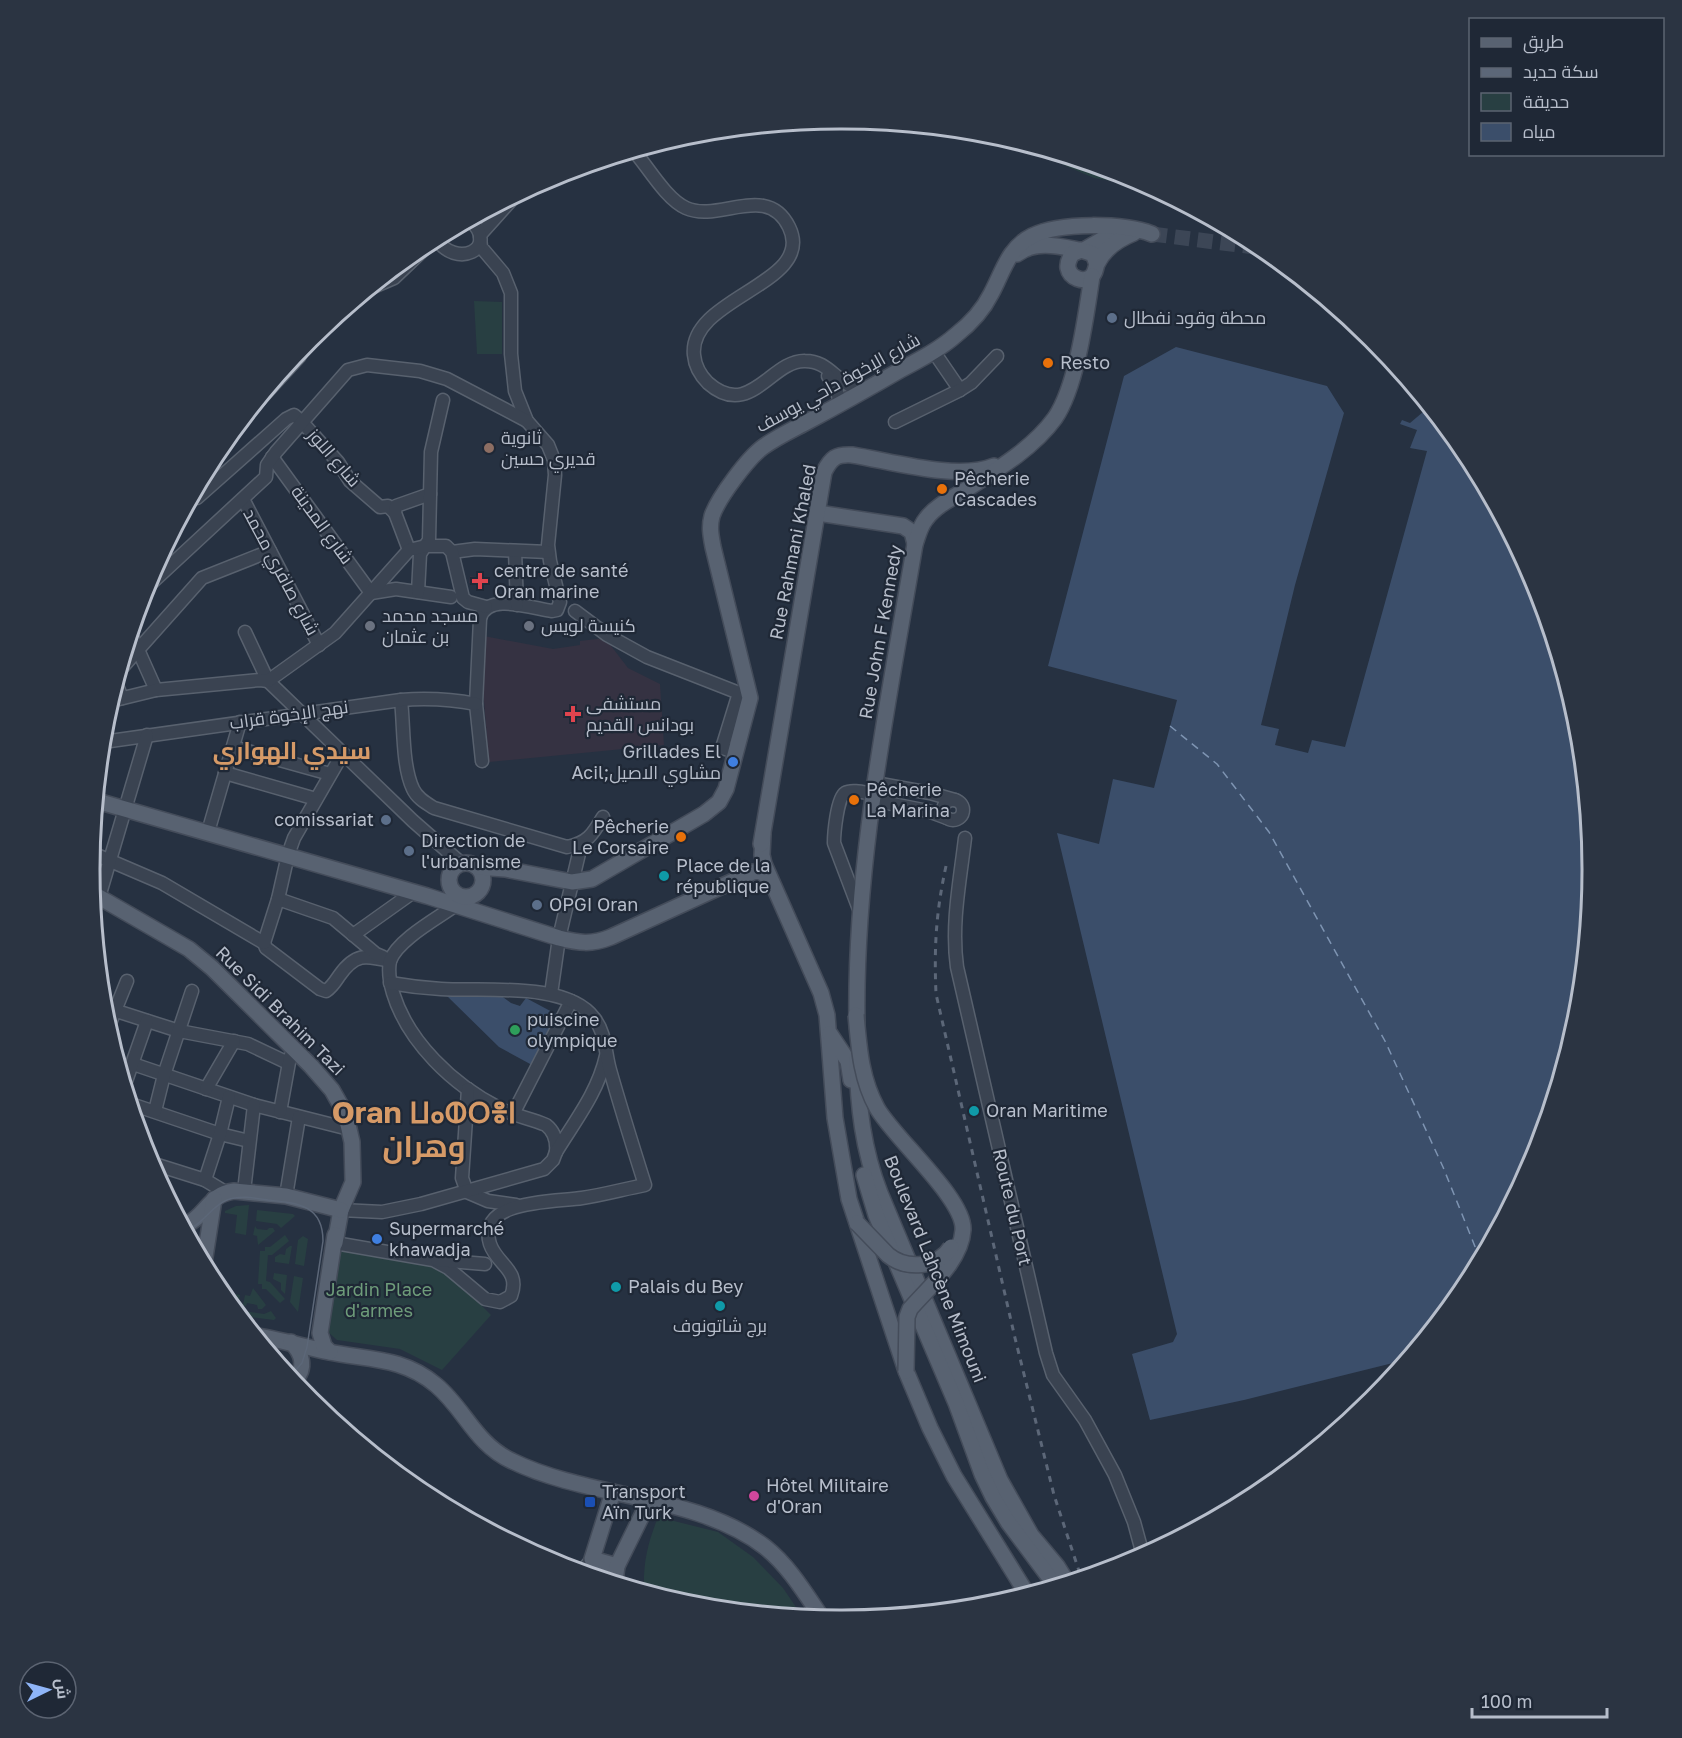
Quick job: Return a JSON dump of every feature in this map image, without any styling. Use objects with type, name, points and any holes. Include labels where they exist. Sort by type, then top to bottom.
[{"type":"main road","name":"شارع الإخوة داحي يوسف","points":[[474,871],[505,869],[572,882],[592,879],[704,814],[719,802],[726,789],[736,752],[748,707],[749,690],[710,534],[713,514],[722,498],[756,453],[771,442],[840,405],[954,338],[990,295],[1007,258],[1021,242],[1050,229],[1091,225],[1141,230],[1152,234],[1134,233]]},
{"type":"main road","points":[[1089,273],[1070,273],[1068,266],[1072,254],[1111,236],[1134,233]]},
{"type":"main road","points":[[1089,273],[1114,243],[1134,233]]},
{"type":"main road","name":"شارع الإخوة داحي يوسف","points":[[1004,266],[1021,250],[1031,247],[1054,246],[1081,250]]},
{"type":"main road","points":[[1081,250],[1093,254],[1089,273]]},
{"type":"main road","points":[[1004,266],[1033,252],[1052,254],[1068,266]]},
{"type":"main road","name":"Rue John F Kennedy","points":[[859,909],[874,792],[915,544],[927,517],[1004,465],[1033,442],[1047,428],[1064,403],[1084,322],[1089,273]]},
{"type":"main road","name":"Rue Rahmani Khaled","points":[[763,834],[824,472],[830,459],[838,454],[852,455],[944,471],[976,471],[1010,459]]},
{"type":"main road","points":[[944,471],[958,479],[958,494]]},
{"type":"main road","points":[[818,513],[903,526],[912,532],[915,544]]},
{"type":"main road","points":[[104,803],[419,895],[456,892],[559,938],[578,942],[596,943],[742,875],[759,870],[771,882]]},
{"type":"main road","points":[[742,875],[755,863],[763,834]]},
{"type":"main road","points":[[763,834],[762,855],[771,882],[821,993],[829,1032],[835,1118],[841,1160],[857,1223],[906,1371],[930,1428],[954,1476],[1022,1586]]},
{"type":"main road","points":[[419,895],[443,889],[456,892],[475,894],[482,886],[474,871],[453,869],[456,892]]},
{"type":"main road","name":"Rue Sidi Brahim Tazi","points":[[101,898],[189,948],[212,968],[290,1055],[332,1090],[345,1113],[352,1142],[353,1182],[342,1210],[321,1324],[321,1341],[330,1352]]},
{"type":"main road","name":"Boulevard Lahcène Mimouni","points":[[859,909],[856,1016],[858,1082],[862,1134],[875,1179],[1000,1480],[1032,1535],[1063,1575]]},
{"type":"main road","points":[[856,1016],[860,1058],[867,1086],[877,1108],[889,1126],[954,1204],[963,1228],[961,1239],[952,1258],[910,1309],[907,1317],[906,1371]]},
{"type":"main road","name":"Boulevard Lahcène Mimouni","points":[[829,1032],[848,1061],[859,1154],[876,1215],[903,1274],[993,1497],[1024,1545],[1050,1579]]},
{"type":"main road","points":[[191,1222],[220,1195],[244,1191],[286,1196],[342,1210]]},
{"type":"main road","points":[[207,1250],[220,1195]]},
{"type":"main road","points":[[317,1203],[332,1219],[335,1243]]},
{"type":"main road","points":[[857,1223],[893,1259],[922,1266],[940,1259],[949,1250],[956,1233],[954,1204]]},
{"type":"main road","points":[[269,1338],[330,1352],[385,1360],[417,1371],[447,1396],[477,1435],[496,1453],[539,1473],[698,1514],[738,1530],[780,1561],[816,1609]]},
{"type":"main road","points":[[291,1342],[300,1353],[302,1363],[299,1374]]},
{"type":"main road","points":[[613,1492],[592,1559],[616,1574]]},
{"type":"main road","points":[[616,1574],[649,1501]]},
{"type":"street","points":[[639,157],[674,201],[686,208],[706,212],[744,205],[758,205],[778,214],[789,226],[791,232],[791,252],[781,269],[712,316],[701,328],[694,350],[696,365],[704,378],[722,392],[745,393],[760,387],[790,364],[800,361],[814,362],[826,366],[844,382],[864,391]]},
{"type":"street","points":[[468,254],[479,246],[480,236],[502,211]]},
{"type":"street","points":[[474,226],[480,236],[481,247],[503,273],[508,284],[512,303],[512,378],[527,421],[548,445],[555,467],[548,552],[560,602],[557,610],[552,611],[494,603],[486,607],[480,619],[476,704],[482,761]]},
{"type":"street","points":[[441,246],[452,252],[468,254],[482,260],[503,273]]},
{"type":"street","points":[[934,351],[960,390]]},
{"type":"street","points":[[895,422],[971,383],[997,356]]},
{"type":"street","points":[[814,362],[834,383],[840,405]]},
{"type":"street","points":[[163,572],[266,477],[267,465],[272,457],[301,421],[348,370],[367,365],[420,371],[447,379],[483,400],[527,421]]},
{"type":"street","points":[[418,592],[420,554],[429,540],[431,452],[443,400]]},
{"type":"street","points":[[205,491],[286,418],[294,415],[301,421]]},
{"type":"street","name":"شارع اللوز","points":[[301,421],[338,462],[350,481],[380,507],[388,506],[395,513]]},
{"type":"street","name":"شارع المدينة","points":[[272,457],[371,593]]},
{"type":"street","points":[[409,550],[395,513],[396,506],[430,494]]},
{"type":"street","name":"شارع صافري محمد","points":[[243,499],[319,645]]},
{"type":"street","points":[[121,698],[156,690],[268,681],[335,633],[409,550],[426,546],[449,549],[548,552]]},
{"type":"street","points":[[449,549],[463,598],[468,602],[486,607]]},
{"type":"street","points":[[132,658],[201,578],[270,550]]},
{"type":"street","points":[[515,551],[517,605]]},
{"type":"street","points":[[371,593],[396,588],[451,597]]},
{"type":"street","points":[[575,611],[607,635],[647,657],[739,693],[722,748],[736,752]]},
{"type":"street","points":[[244,632],[268,681],[413,821],[474,871]]},
{"type":"street","points":[[136,644],[156,690]]},
{"type":"street","name":"نهج الإخوة قراب","points":[[112,740],[401,700],[451,699],[476,704]]},
{"type":"street","points":[[401,700],[409,774],[414,790],[424,802],[434,808],[524,836],[567,847],[581,845]]},
{"type":"street","points":[[208,832],[240,722]]},
{"type":"street","points":[[101,883],[147,735]]},
{"type":"street","points":[[232,747],[330,774]]},
{"type":"street","points":[[264,943],[294,838],[343,753]]},
{"type":"street","points":[[225,773],[316,799]]},
{"type":"street","points":[[859,909],[834,843],[840,798],[845,792],[853,791],[930,793],[960,802],[963,812],[961,817],[949,819],[874,792]]},
{"type":"street","points":[[955,800],[945,803],[943,814],[965,838]]},
{"type":"street","name":"Route du Port","points":[[963,812],[965,838],[954,937],[957,967],[1046,1353],[1053,1375],[1085,1420],[1115,1475],[1134,1522],[1140,1546]]},
{"type":"street","points":[[551,994],[559,938],[581,845],[603,817]]},
{"type":"street","points":[[100,857],[162,883],[264,943],[266,948],[320,989],[326,991],[332,987],[349,961],[371,957],[390,961]]},
{"type":"street","points":[[456,892],[405,941],[390,961],[390,983],[404,1021],[416,1039],[440,1065],[468,1089],[499,1108],[537,1121],[551,1129],[556,1152]]},
{"type":"street","points":[[353,935],[419,895]]},
{"type":"street","points":[[278,899],[333,918],[376,954],[390,961]]},
{"type":"street","points":[[113,1002],[127,981]]},
{"type":"street","points":[[390,983],[441,989],[527,991],[551,994],[587,1010],[599,1025],[645,1185],[584,1198],[516,1205],[488,1201],[466,1192]]},
{"type":"street","points":[[155,1111],[164,1075],[192,991]]},
{"type":"street","points":[[513,1114],[571,1001]]},
{"type":"street","points":[[114,1010],[179,1030],[290,1055],[280,1112]]},
{"type":"street","points":[[130,1073],[147,1021]]},
{"type":"street","points":[[206,1089],[234,1041]]},
{"type":"street","points":[[342,1210],[382,1212],[538,1172],[549,1165],[594,1092],[606,1055]]},
{"type":"street","points":[[133,1064],[254,1105],[349,1129]]},
{"type":"street","points":[[466,1192],[462,1178],[468,1089]]},
{"type":"street","points":[[205,1180],[229,1097]]},
{"type":"street","points":[[244,1191],[254,1105]]},
{"type":"street","points":[[140,1107],[220,1134],[249,1141]]},
{"type":"street","points":[[286,1196],[299,1117]]},
{"type":"street","points":[[164,1167],[205,1180],[220,1195]]},
{"type":"street","points":[[433,1260],[448,1268],[485,1299],[500,1302],[506,1300],[511,1296],[514,1284],[511,1274],[492,1249],[488,1233],[495,1217],[516,1205]]},
{"type":"street","points":[[335,1243],[433,1260],[485,1264]]},
{"type":"street","points":[[588,1564],[592,1559]]},
{"type":"shaded area","name":"centre de santé Oran marine","points":[[470,576],[490,579],[490,585],[469,583]]},
{"type":"shaded area","name":"مستشفى بودانس القديم","points":[[484,636],[553,649],[580,645],[580,641],[605,638],[628,668],[660,684],[664,745],[489,762],[481,665]]},
{"type":"green space","points":[[1051,159],[1115,182],[1094,178]]},
{"type":"green space","points":[[474,301],[502,302],[502,354],[477,354]]},
{"type":"green space","points":[[249,1205],[246,1235],[235,1233],[237,1215],[225,1213],[225,1211],[236,1206]]},
{"type":"green space","points":[[257,1210],[295,1216],[281,1228],[277,1224],[256,1221]]},
{"type":"green space","points":[[255,1226],[257,1229],[273,1228],[275,1231],[258,1245],[257,1236],[253,1235]]},
{"type":"green space","points":[[285,1235],[289,1241],[272,1255],[268,1255],[266,1281],[270,1282],[285,1299],[280,1303],[266,1289],[262,1289],[262,1284],[258,1284],[260,1251],[265,1251],[265,1247],[270,1247]]},
{"type":"green space","points":[[303,1236],[308,1239],[304,1266],[295,1264],[298,1240]]},
{"type":"green space","points":[[292,1246],[289,1264],[275,1262],[275,1257],[280,1254],[285,1255],[286,1249]]},
{"type":"green space","name":"Jardin Place d'armes","points":[[338,1247],[431,1263],[473,1297],[491,1315],[442,1370],[400,1349],[337,1340],[328,1332]]},
{"type":"green space","points":[[274,1273],[287,1275],[285,1294],[281,1290],[281,1283],[273,1279]]},
{"type":"green space","points":[[294,1276],[303,1278],[298,1312],[290,1302]]},
{"type":"green space","points":[[253,1288],[266,1305],[262,1309],[258,1309],[257,1305],[247,1303],[246,1306],[243,1305],[245,1295],[250,1296]]},
{"type":"green space","points":[[271,1311],[276,1318],[274,1320],[252,1317],[248,1312],[264,1314]]},
{"type":"green space","points":[[658,1517],[718,1532],[753,1557],[783,1588],[797,1608],[744,1603],[644,1582],[644,1570],[651,1535]]},
{"type":"water","points":[[1176,347],[1327,386],[1344,413],[1295,585],[1261,725],[1279,729],[1275,745],[1308,753],[1312,740],[1345,747],[1427,451],[1410,448],[1417,430],[1400,424],[1402,420],[1410,423],[1423,412],[1457,458],[1505,541],[1542,631],[1556,677],[1575,772],[1582,869],[1575,966],[1556,1061],[1542,1107],[1505,1197],[1457,1280],[1428,1320],[1392,1363],[1244,1400],[1150,1420],[1132,1354],[1173,1342],[1177,1334],[1057,833],[1099,844],[1113,779],[1154,788],[1177,700],[1048,666],[1124,376]]},
{"type":"water","name":"puiscine olympique","points":[[452,992],[500,995],[520,1006],[526,998],[556,1014],[532,1065],[499,1047],[447,996]]},
{"type":"ferry route","points":[[1170,726],[1217,764],[1269,832],[1385,1041],[1443,1167],[1476,1249]]},
{"type":"tunnel","points":[[1152,234],[1239,245]]},
{"type":"tram line","points":[[193,1227],[216,1206],[237,1198],[289,1203],[307,1208],[314,1213],[322,1229],[323,1241],[307,1347],[302,1363],[296,1370]]},
{"type":"railway","points":[[946,866],[936,930],[936,994],[1015,1338],[1054,1495],[1079,1570]]},
{"type":"place","name":"محطة وقود نفطال","points":[[1112,318]]},
{"type":"place","name":"Resto","points":[[1048,363]]},
{"type":"place","name":"ثانوية قديري حسين","points":[[489,448]]},
{"type":"place","name":"Pêcherie Cascades","points":[[942,489]]},
{"type":"place","name":"centre de santé Oran marine","points":[[480,581]]},
{"type":"place","name":"مسجد محمد بن عثمان","points":[[370,626]]},
{"type":"place","name":"كنيسة لويس","points":[[529,626]]},
{"type":"place","name":"مستشفى بودانس القديم","points":[[573,714]]},
{"type":"place","name":"Grillades El Acil;مشاوي الاصيل","points":[[733,762]]},
{"type":"place","name":"Pêcherie La Marina","points":[[854,800]]},
{"type":"place","name":"comissariat","points":[[386,820]]},
{"type":"place","name":"Pêcherie Le Corsaire","points":[[681,837]]},
{"type":"place","name":"Direction de l'urbanisme","points":[[409,851]]},
{"type":"place","name":"Place de la république","points":[[664,876]]},
{"type":"place","name":"OPGI Oran","points":[[537,905]]},
{"type":"place","name":"puiscine olympique","points":[[515,1030]]},
{"type":"place","name":"Oran Maritime","points":[[974,1111]]},
{"type":"place","name":"Supermarché khawadja","points":[[377,1239]]},
{"type":"place","name":"Palais du Bey","points":[[616,1287]]},
{"type":"place","name":"برج شاتونوف","points":[[720,1306]]},
{"type":"place","name":"Hôtel Militaire d'Oran","points":[[754,1496]]},
{"type":"place","name":"Transport Aïn Turk","points":[[590,1502]]},
{"type":"district","name":"سيدي الهواري","points":[[292,751]]},
{"type":"district","name":"Oran ⵡⴰⵀⵔⴻⵏ وهران","points":[[424,1130]]}]
